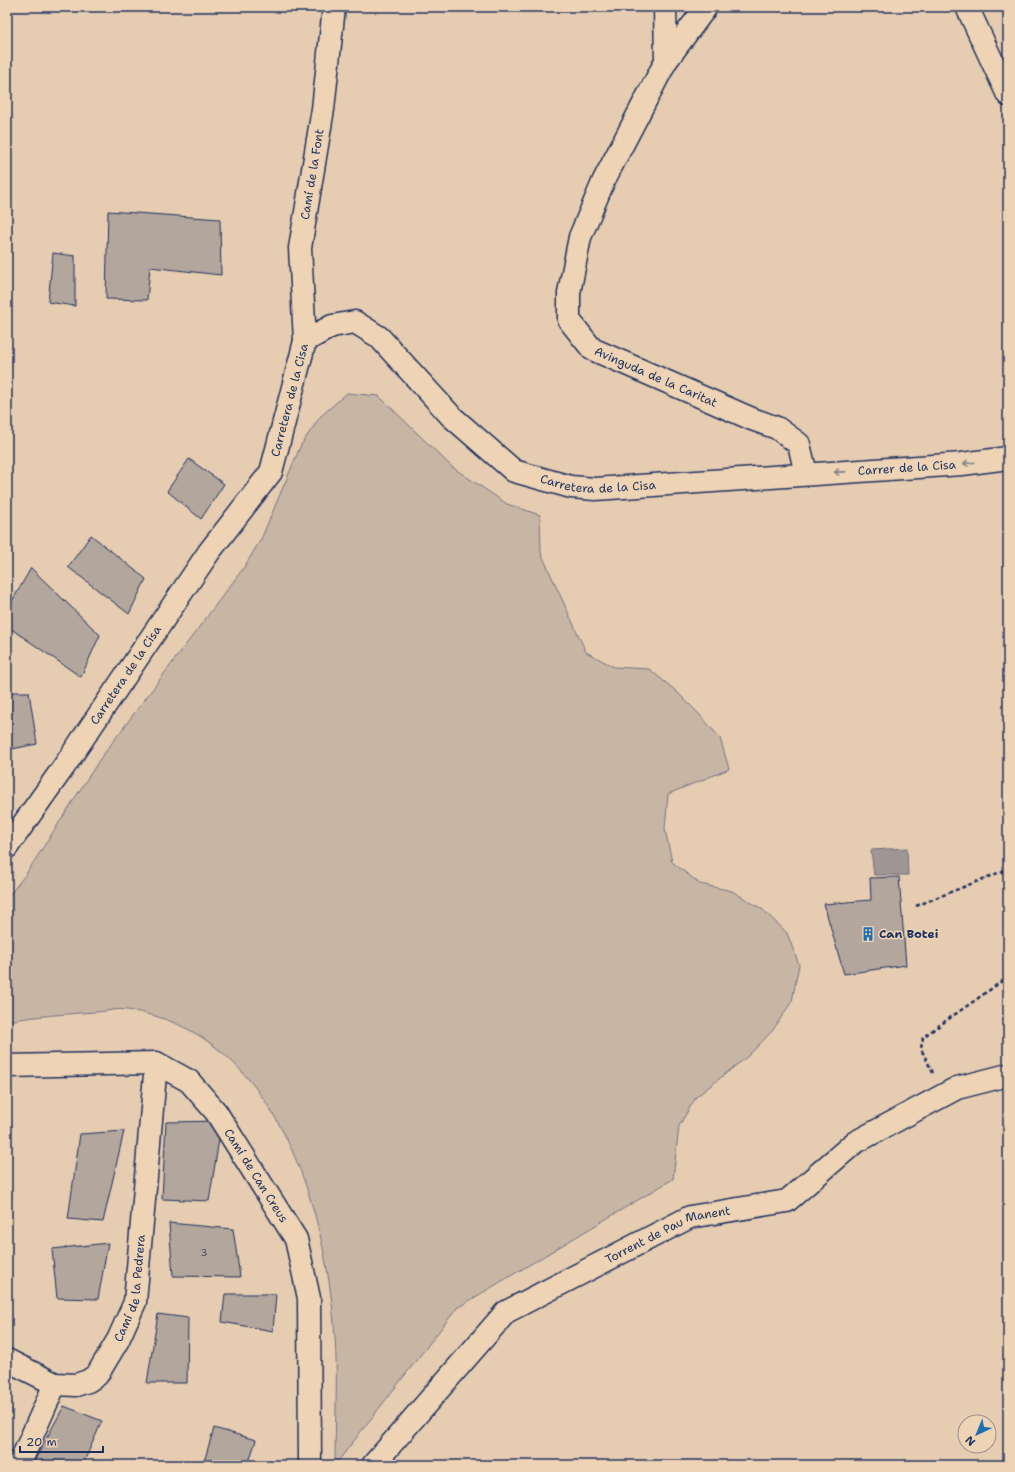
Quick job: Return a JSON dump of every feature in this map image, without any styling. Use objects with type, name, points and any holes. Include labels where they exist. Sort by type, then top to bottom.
[{"type":"street","name":"Camí de la Font","points":[[305,341],[300,248],[324,109],[334,7]]},
{"type":"street","points":[[665,7],[666,61]]},
{"type":"street","name":"Avinguda de la Caritat","points":[[706,7],[666,61],[604,180],[580,237],[569,293],[569,320],[592,349],[752,419],[777,428],[799,444],[806,474]]},
{"type":"street","points":[[967,7],[1008,95]]},
{"type":"street","name":"Carretera de la Cisa","points":[[7,847],[209,552],[271,472],[305,341],[332,326],[355,322],[379,337],[451,416],[481,444],[514,471],[571,487],[595,489],[806,474]]},
{"type":"street","name":"Carrer de la Cisa","points":[[806,474],[962,464],[1008,458]]},
{"type":"street","name":"Camí de Can Creus","points":[[7,1066],[156,1063],[189,1081],[216,1112],[296,1239],[309,1298],[310,1465]]},
{"type":"street","name":"Camí de la Pedrera","points":[[54,1384],[76,1384],[88,1382],[97,1375],[118,1340],[135,1302],[156,1063]]},
{"type":"street","name":"Torrent de Pau Manent","points":[[372,1465],[506,1312],[690,1217],[787,1201],[854,1143],[957,1088],[1008,1075]]},
{"type":"street","points":[[7,1360],[54,1384],[18,1465]]},
{"type":"path","points":[[916,906],[1008,870]]},
{"type":"path","points":[[944,1095],[921,1049],[922,1037],[1008,977]]},
{"type":"shaded area","points":[[347,393],[379,396],[452,467],[507,504],[540,515],[541,553],[586,652],[614,667],[649,669],[676,691],[720,738],[729,769],[668,794],[665,829],[672,862],[700,884],[732,891],[762,909],[787,933],[799,965],[792,1001],[773,1030],[748,1056],[696,1097],[679,1126],[673,1179],[457,1308],[335,1465],[336,1353],[330,1287],[320,1235],[305,1183],[284,1133],[256,1089],[221,1052],[178,1025],[127,1010],[50,1015],[7,1021],[7,898],[26,874],[100,759],[245,566],[262,537],[301,445],[320,417]]},
{"type":"shaded area","points":[[907,848],[908,875],[874,875],[871,850]]},
{"type":"building","points":[[108,211],[220,219],[221,275],[150,267],[147,300],[106,299]]},
{"type":"building","points":[[53,253],[75,256],[75,306],[48,302]]},
{"type":"building","points":[[189,459],[224,484],[201,519],[167,491]]},
{"type":"building","points":[[91,535],[146,579],[129,614],[68,567]]},
{"type":"building","points":[[31,568],[100,635],[81,677],[7,626],[7,610]]},
{"type":"building","points":[[7,692],[29,692],[37,744],[7,750]]},
{"type":"building","name":"Can Botei","points":[[899,877],[906,965],[844,974],[824,904],[871,900],[870,878]]},
{"type":"building","points":[[222,1121],[209,1201],[162,1199],[166,1122]]},
{"type":"building","points":[[124,1131],[103,1222],[68,1219],[80,1134]]},
{"type":"building","points":[[169,1223],[233,1229],[240,1277],[173,1276]]},
{"type":"building","points":[[108,1243],[98,1299],[57,1298],[52,1249]]},
{"type":"building","points":[[225,1294],[276,1294],[273,1331],[222,1322]]},
{"type":"building","points":[[158,1314],[188,1318],[187,1383],[147,1383]]},
{"type":"building","points":[[64,1406],[102,1421],[83,1464],[85,1465],[32,1465]]},
{"type":"building","points":[[214,1428],[256,1440],[248,1465],[203,1465]]},
{"type":"place","name":"Can Botei","points":[[868,934]]}]
